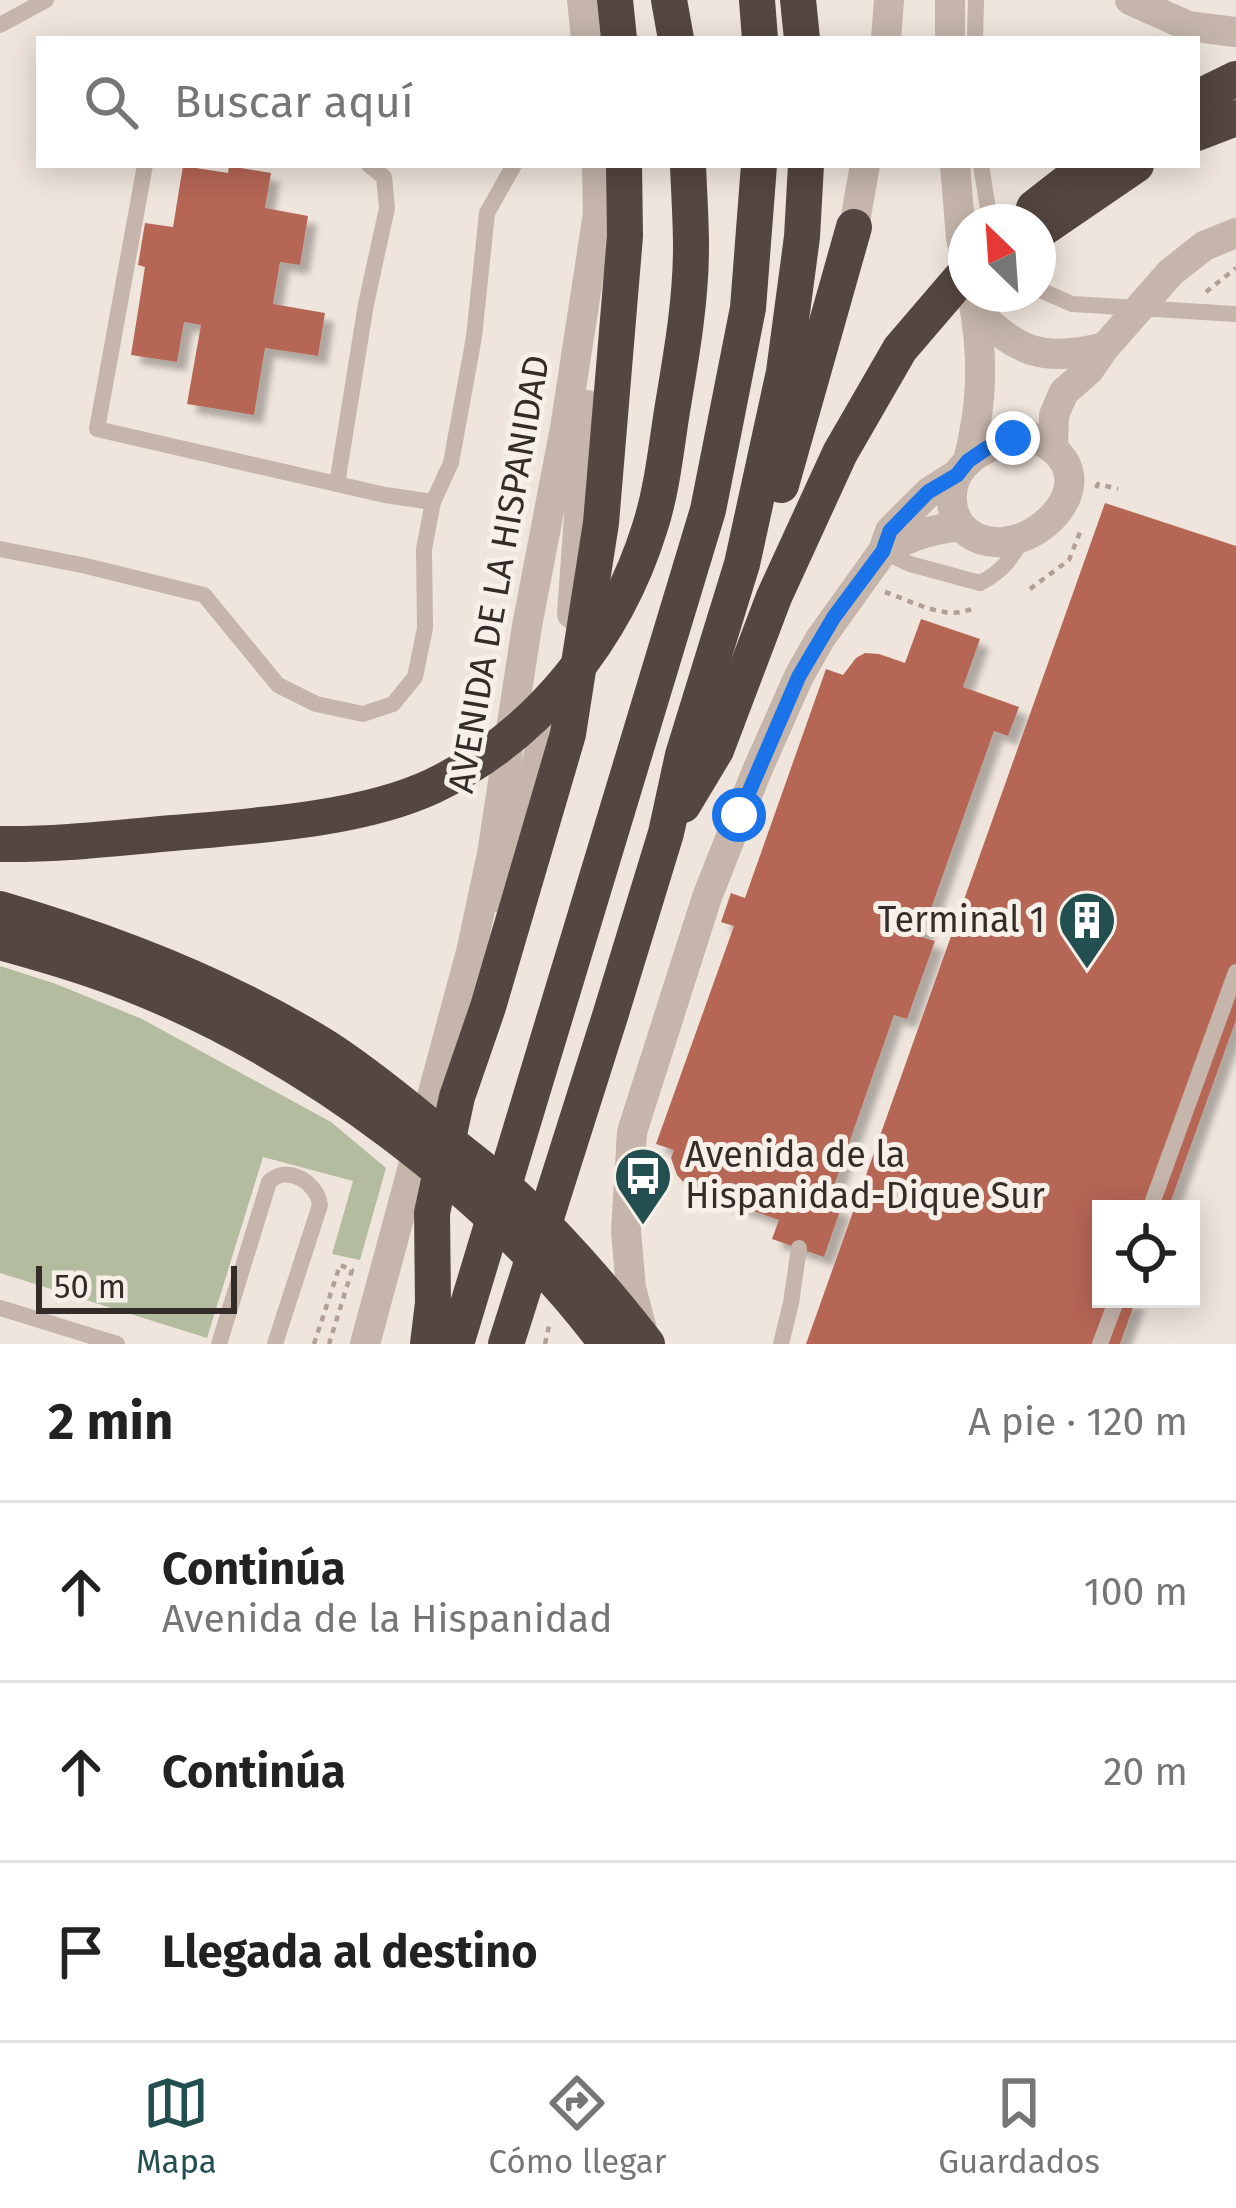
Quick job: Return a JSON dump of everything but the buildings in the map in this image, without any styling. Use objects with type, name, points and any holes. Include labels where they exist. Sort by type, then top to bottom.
[{"type":"highway","points":[[615,0],[619,36]]},
{"type":"highway","points":[[669,0],[675,36]]},
{"type":"highway","points":[[757,0],[760,36]]},
{"type":"highway","points":[[798,0],[802,36]]},
{"type":"highway","points":[[1200,97],[1236,79]]},
{"type":"highway","points":[[1200,132],[1236,118]]},
{"type":"highway","points":[[428,1344],[433,1213],[458,1097],[544,820],[572,710],[601,523],[625,236],[624,168]]},
{"type":"highway","points":[[0,844],[42,845],[279,824],[372,806],[429,788],[474,764],[562,687],[601,635],[634,572],[652,522],[685,331],[691,249],[688,168]]},
{"type":"highway","points":[[456,1344],[708,510],[748,308],[759,168]]},
{"type":"highway","points":[[506,1344],[666,833],[683,755],[742,564],[784,372],[806,168]]},
{"type":"highway","points":[[1045,204],[1082,180],[1125,168]]},
{"type":"highway","points":[[1056,211],[1082,180]]},
{"type":"highway","points":[[742,564],[781,485],[854,227]]},
{"type":"highway","points":[[666,833],[716,750],[821,489],[900,349],[948,293]]},
{"type":"highway","points":[[869,403],[959,312]]},
{"type":"highway","points":[[0,909],[170,967],[257,1009],[402,1142],[480,1206],[561,1288],[607,1344]]},
{"type":"highway","points":[[0,942],[130,983],[319,1062],[408,1108],[519,1199],[616,1304],[646,1344]]},
{"type":"street","points":[[582,0],[586,36]]},
{"type":"street","points":[[886,36],[889,0]]},
{"type":"street","points":[[950,0],[950,36]]},
{"type":"street","points":[[1130,0],[1188,26],[1236,32]]},
{"type":"street","name":"AVENIDA DE LA HISPANIDAD","points":[[471,952],[512,861],[571,627],[599,207],[597,168]]},
{"type":"street","points":[[854,227],[865,168]]},
{"type":"street","points":[[955,168],[959,204]]},
{"type":"street","name":"AVENIDA DE LA HISPANIDAD","points":[[365,1344],[471,952],[492,854],[599,207]]},
{"type":"street","points":[[1053,446],[1054,415],[1064,392],[1186,259],[1236,233]]},
{"type":"street","points":[[646,1344],[632,1288],[626,1231],[632,1132],[706,897],[799,676],[883,551],[890,531],[928,492],[963,468],[987,448],[1032,437],[1053,446],[1070,476],[1066,499],[1056,516],[1000,544],[977,539],[953,513],[951,493],[963,468],[979,420],[981,371],[974,312]]},
{"type":"street","points":[[982,312],[1000,335],[1033,352],[1069,356],[1105,347]]},
{"type":"street","points":[[883,551],[912,535],[961,526]]},
{"type":"lane","points":[[0,26],[46,0]]},
{"type":"lane","points":[[975,36],[976,0]]},
{"type":"lane","points":[[144,168],[97,429],[433,502]]},
{"type":"lane","points":[[337,484],[387,208],[384,177],[373,168]]},
{"type":"lane","points":[[0,549],[204,595],[278,685],[316,704],[363,715],[393,704],[415,677],[425,628],[424,549],[433,502],[451,464],[474,337],[487,213],[512,168]]},
{"type":"lane","points":[[981,168],[987,204]]},
{"type":"lane","points":[[1056,297],[1072,304],[1236,314]]},
{"type":"lane","points":[[883,551],[910,564],[980,583],[1010,563],[1025,535]]},
{"type":"lane","points":[[1153,1200],[1236,972]]},
{"type":"lane","points":[[219,1344],[269,1182],[283,1174],[308,1182],[320,1205],[275,1344]]},
{"type":"lane","points":[[781,1344],[799,1248]]},
{"type":"lane","points":[[0,1307],[117,1344]]},
{"type":"lane","points":[[1100,1344],[1114,1308]]},
{"type":"path","points":[[1202,296],[1236,268]]},
{"type":"path","points":[[314,1344],[340,1265],[352,1270],[329,1344]]},
{"type":"green space","points":[[0,966],[142,1019],[331,1122],[386,1168],[360,1260],[332,1254],[353,1181],[263,1157],[207,1338],[0,1273]]},
{"type":"place","name":"Terminal 1","points":[[1087,971]]},
{"type":"place","name":"Avenida de la Hispanidad-Dique Sur","points":[[643,1227]]},
{"type":"route","points":[[739,815],[799,676],[834,617],[883,551],[890,531],[928,492],[957,475],[968,461],[1013,438]]}]
